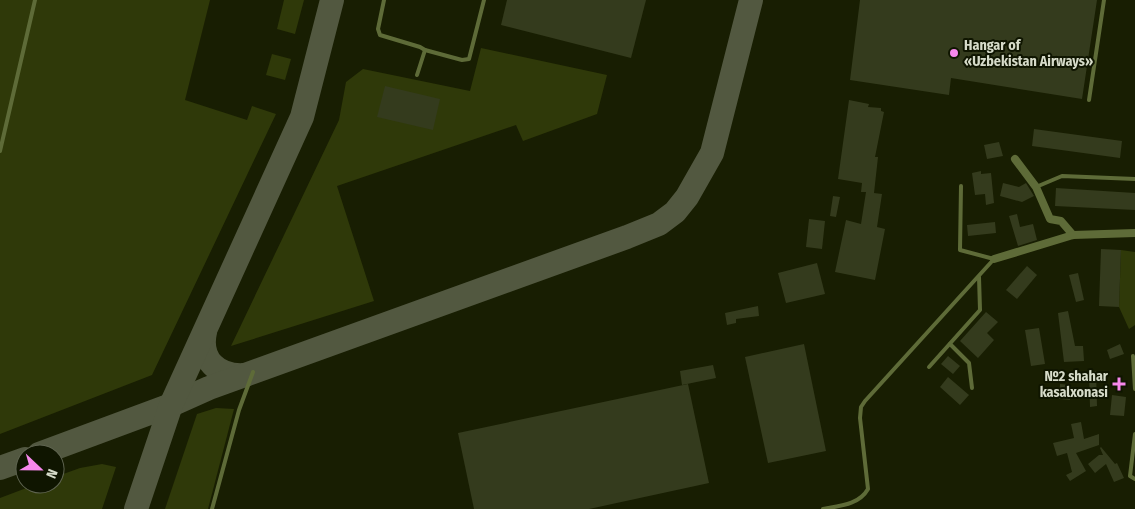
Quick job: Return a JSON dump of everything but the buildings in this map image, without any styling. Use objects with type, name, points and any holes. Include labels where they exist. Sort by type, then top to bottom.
[{"type":"street","points":[[1015,159],[1036,187],[1050,219],[1061,221],[1073,236]]},
{"type":"street","points":[[994,259],[1073,236],[1135,233]]},
{"type":"lane","points":[[0,151],[35,0]]},
{"type":"lane","points":[[384,0],[378,29],[380,35],[425,50],[468,60],[484,0]]},
{"type":"lane","points":[[1089,100],[1104,0]]},
{"type":"lane","points":[[417,75],[425,50]]},
{"type":"lane","points":[[1036,187],[1062,176],[1135,179]]},
{"type":"lane","points":[[823,509],[853,502],[864,495],[868,483],[860,418],[861,407],[994,259],[960,250],[961,186]]},
{"type":"lane","points":[[929,367],[980,310],[979,277]]},
{"type":"lane","points":[[950,344],[969,363],[972,388]]},
{"type":"lane","points":[[1133,356],[1135,389]]},
{"type":"lane","points":[[212,509],[238,410],[253,372]]},
{"type":"lane","points":[[1135,434],[1130,476],[1135,479]]},
{"type":"green space","points":[[0,0],[210,0],[185,100],[247,120],[252,106],[276,114],[152,375],[0,434]]},
{"type":"green space","points":[[284,0],[304,0],[295,34],[277,29]]},
{"type":"green space","points":[[481,48],[607,75],[597,114],[523,141],[516,125],[337,186],[374,301],[231,346],[339,120],[346,82],[363,69],[470,91]]},
{"type":"green space","points":[[272,54],[291,59],[285,80],[266,75]]},
{"type":"green space","points":[[1121,250],[1135,252],[1135,325],[1129,329],[1119,307]]},
{"type":"green space","points":[[216,408],[234,409],[208,509],[165,509],[197,414]]},
{"type":"green space","points":[[102,464],[116,467],[102,509],[0,509],[0,498],[15,492],[15,494],[65,494],[65,473],[80,468]]},
{"type":"taxiway","points":[[136,509],[171,405],[302,117],[332,0]]},
{"type":"taxiway","points":[[65,444],[171,405],[209,388],[659,224],[675,212],[687,197],[712,153],[751,0]]},
{"type":"taxiway","points":[[205,332],[205,351],[213,365],[227,373],[245,375]]},
{"type":"taxiway","points":[[0,468],[15,463]]},
{"type":"place","name":"Hangar of «Uzbekistan Airways»","points":[[954,53]]},
{"type":"place","name":"№2 shahar kasalxonasi","points":[[1119,384]]}]
